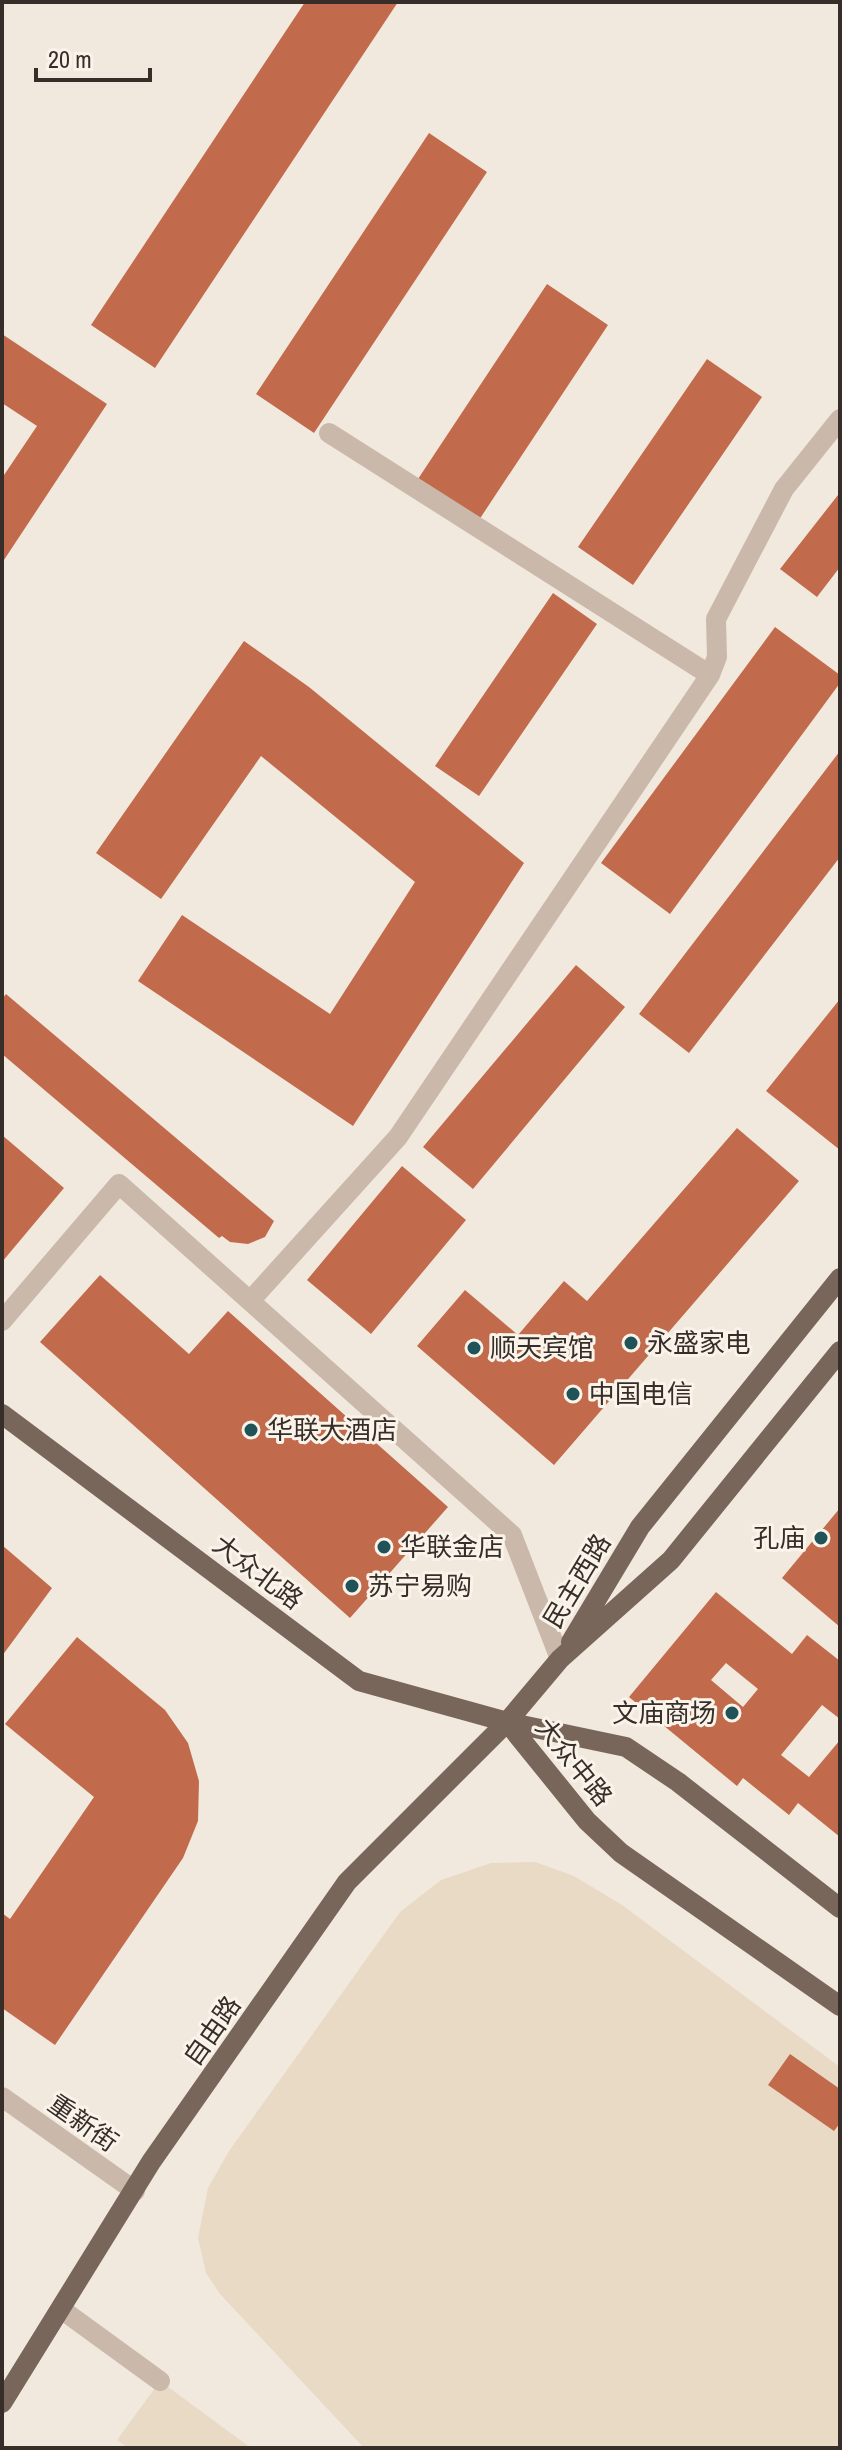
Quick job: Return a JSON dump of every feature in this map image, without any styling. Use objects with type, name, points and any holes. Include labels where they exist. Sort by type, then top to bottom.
[{"type":"main road","name":"民主西路","points":[[560,1659],[640,1527],[840,1278]]},
{"type":"main road","name":"民主西路","points":[[560,1659],[671,1560],[840,1351]]},
{"type":"main road","name":"大众北路","points":[[2,1414],[359,1681],[507,1722]]},
{"type":"main road","name":"自由路","points":[[2,2403],[160,2149],[347,1882],[507,1722],[560,1659]]},
{"type":"main road","name":"大众中路","points":[[507,1722],[626,1747],[678,1782],[840,1908]]},
{"type":"main road","name":"大众中路","points":[[507,1722],[587,1821],[621,1853],[840,2006]]},
{"type":"street","points":[[250,1301],[398,1137],[710,675],[717,657],[716,619],[784,489],[840,419]]},
{"type":"street","points":[[329,433],[710,675]]},
{"type":"street","points":[[2,1321],[119,1184],[512,1535],[560,1659]]},
{"type":"street","name":"重新街","points":[[2,2097],[135,2191]]},
{"type":"street","points":[[61,2309],[160,2381]]},
{"type":"shaded area","points":[[535,1862],[574,1876],[622,1905],[840,2067],[840,2448],[364,2448],[220,2294],[206,2273],[198,2238],[208,2188],[229,2151],[400,1912],[441,1880],[491,1863]]},
{"type":"shaded area","points":[[160,2381],[251,2448],[128,2448],[117,2440]]},
{"type":"building","points":[[305,2],[398,2],[155,368],[91,325]]},
{"type":"building","points":[[429,133],[487,172],[314,433],[256,394]]},
{"type":"building","points":[[547,284],[608,325],[477,523],[416,482]]},
{"type":"building","points":[[2,334],[107,404],[2,563],[2,478],[37,426],[2,403]]},
{"type":"building","points":[[707,359],[762,397],[633,585],[578,547]]},
{"type":"building","points":[[838,495],[840,567],[817,597],[780,569]]},
{"type":"building","points":[[553,593],[597,624],[479,796],[435,766]]},
{"type":"building","points":[[775,627],[840,675],[840,683],[670,914],[601,863]]},
{"type":"building","points":[[244,641],[309,687],[524,863],[353,1126],[138,981],[182,915],[330,1014],[415,882],[261,756],[161,899],[96,853]]},
{"type":"building","points":[[840,751],[840,857],[689,1053],[639,1014]]},
{"type":"building","points":[[576,965],[625,1007],[473,1189],[423,1147]]},
{"type":"building","points":[[6,994],[274,1221],[265,1237],[248,1244],[230,1242],[222,1236],[219,1238],[2,1054],[2,999]]},
{"type":"building","points":[[840,999],[840,1150],[766,1091]]},
{"type":"building","points":[[737,1128],[799,1181],[554,1465],[417,1346],[465,1290],[518,1335],[564,1281],[587,1301]]},
{"type":"building","points":[[2,1135],[64,1188],[2,1262]]},
{"type":"building","points":[[402,1166],[466,1220],[371,1334],[307,1280]]},
{"type":"building","name":"华联大酒店","points":[[100,1275],[189,1354],[228,1311],[448,1507],[350,1618],[40,1342]]},
{"type":"building","name":"孔庙","points":[[840,1508],[840,1627],[782,1578]]},
{"type":"building","points":[[2,1545],[52,1588],[2,1656]]},
{"type":"building","name":"文庙商场","points":[[716,1592],[792,1654],[807,1635],[840,1661],[840,1719],[822,1705],[781,1755],[809,1777],[840,1740],[840,1837],[798,1803],[789,1815],[743,1778],[737,1786],[629,1697]],"holes":[[[726,1663],[758,1689],[743,1707],[711,1680]]]},
{"type":"building","points":[[77,1637],[165,1710],[188,1743],[199,1781],[198,1821],[183,1858],[55,2045],[2,2008],[2,1913],[10,1919],[94,1797],[5,1724]]},
{"type":"building","points":[[790,2054],[840,2089],[840,2123],[834,2131],[768,2085]]},
{"type":"place","name":"永盛家电","points":[[631,1343]]},
{"type":"place","name":"顺天宾馆","points":[[474,1348]]},
{"type":"place","name":"中国电信","points":[[573,1394]]},
{"type":"place","name":"华联大酒店","points":[[251,1430]]},
{"type":"place","name":"孔庙","points":[[821,1538]]},
{"type":"place","name":"华联金店","points":[[384,1547]]},
{"type":"place","name":"苏宁易购","points":[[352,1586]]},
{"type":"place","name":"文庙商场","points":[[732,1713]]}]
